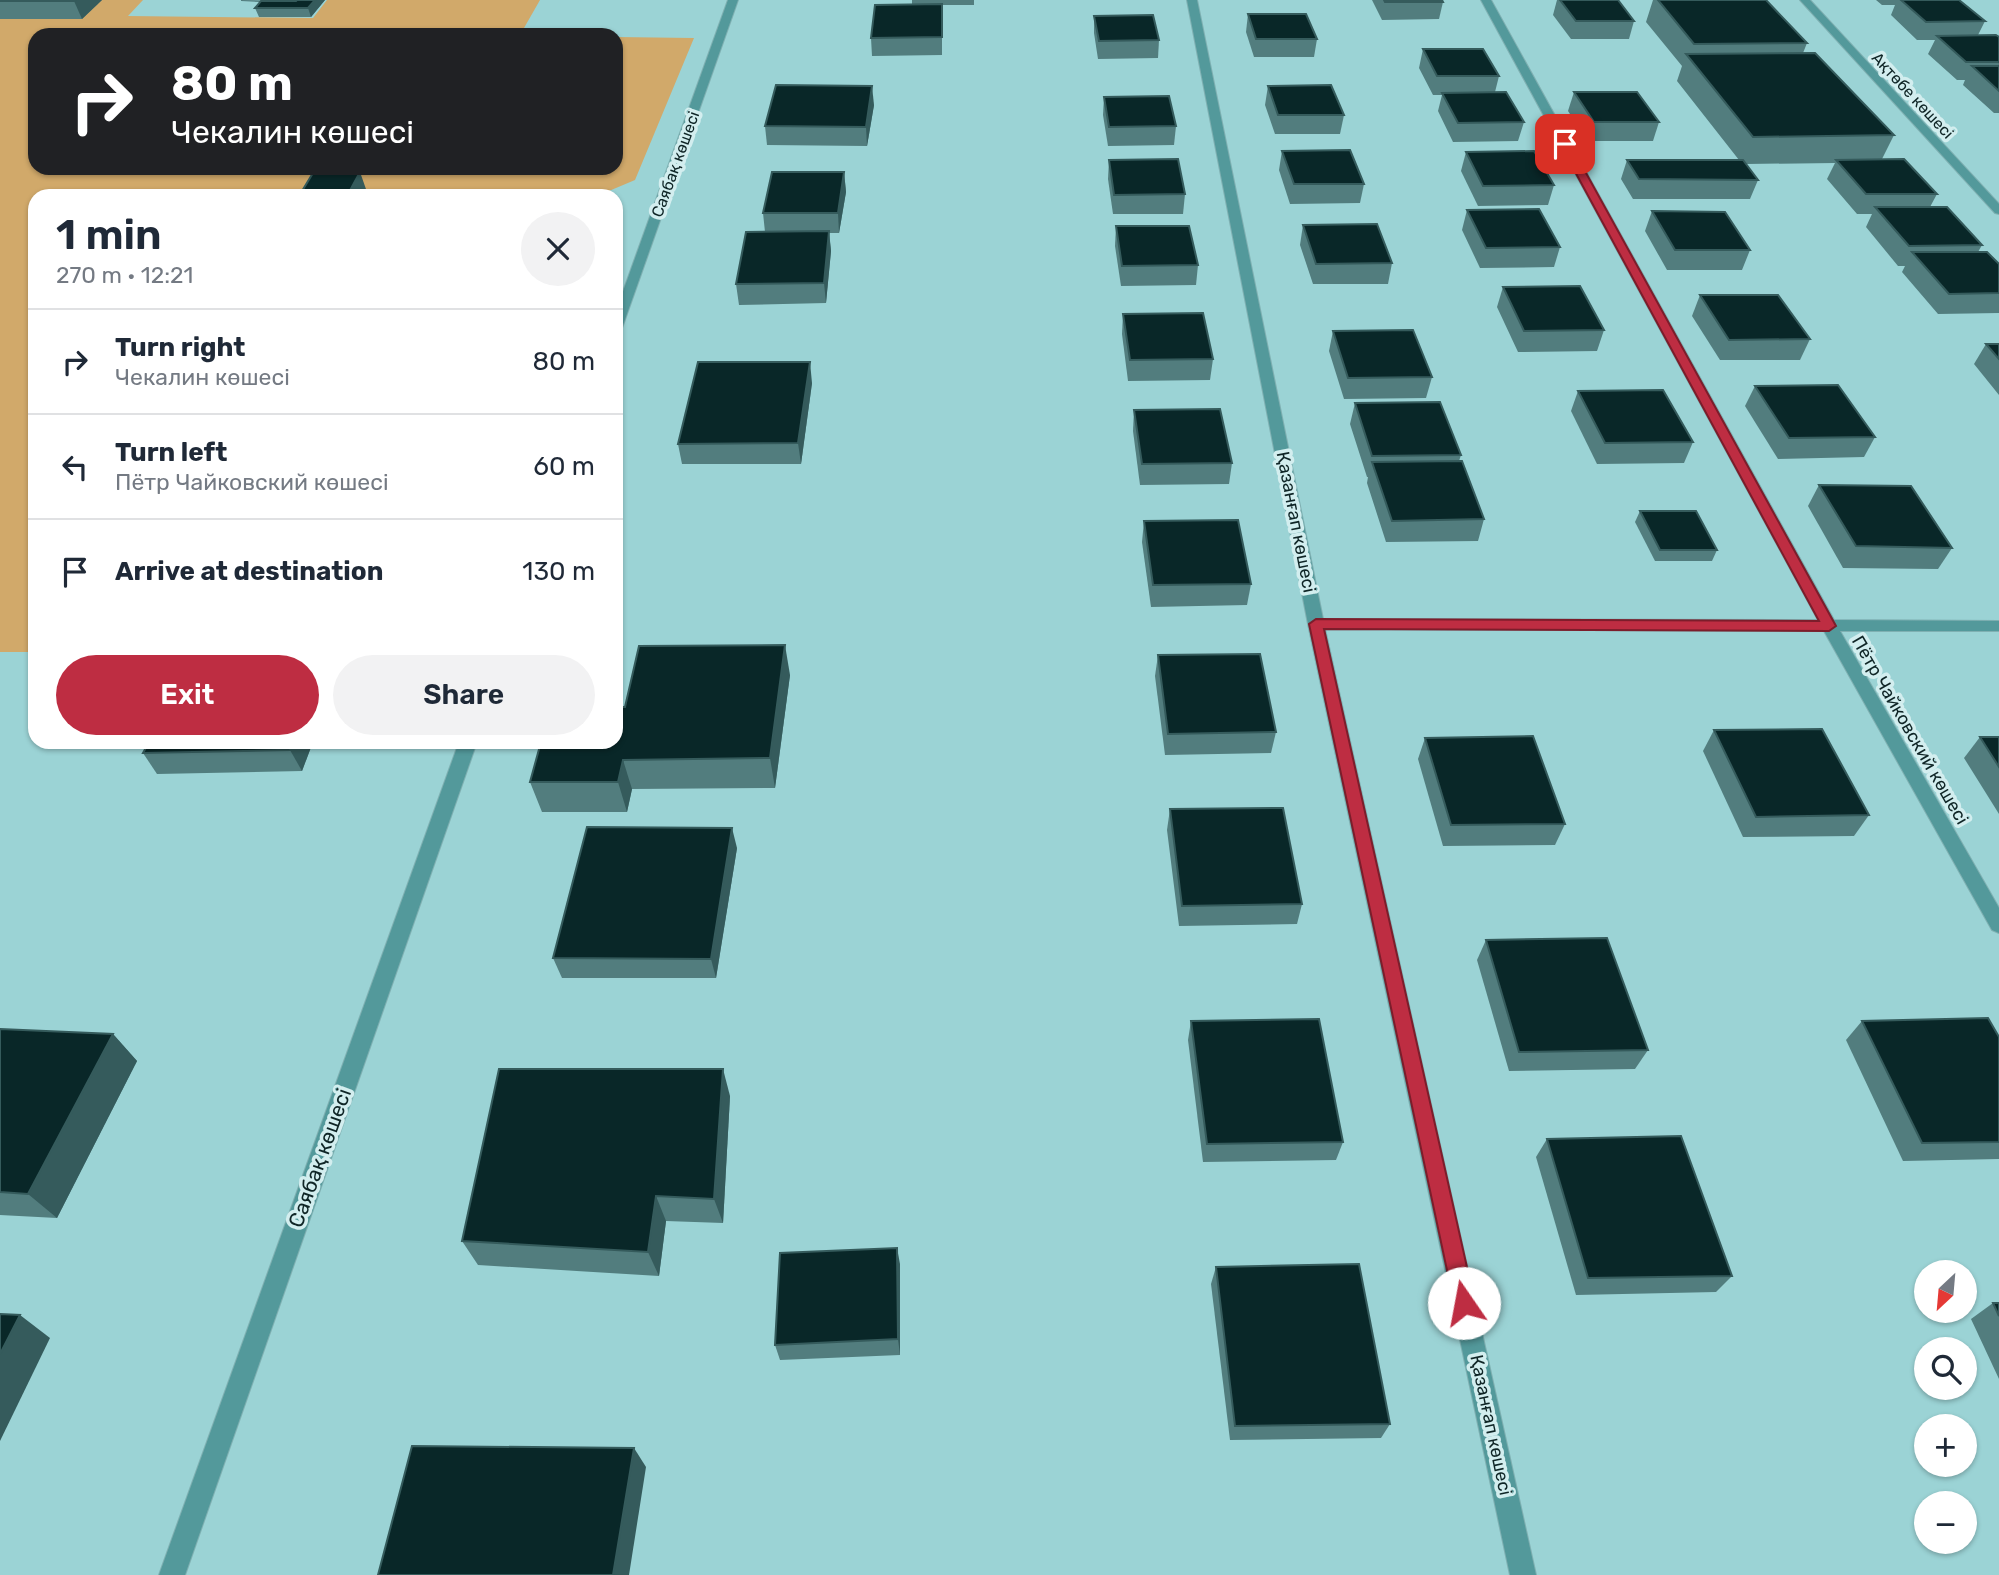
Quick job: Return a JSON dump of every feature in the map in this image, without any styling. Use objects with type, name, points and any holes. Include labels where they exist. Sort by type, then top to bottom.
[{"type":"street","name":"Саябақ көшесі","points":[[623,308],[733,0]]},
{"type":"street","name":"Қазанғап көшесі","points":[[1192,0],[1316,624],[1523,1575]]},
{"type":"street","name":"Пётр Чайковский көшесі","points":[[1486,0],[1829,626],[1999,925]]},
{"type":"street","name":"Ақтөбе көшесі","points":[[1805,0],[1999,211]]},
{"type":"street","points":[[1316,624],[1999,626]]},
{"type":"street","name":"Саябақ көшесі","points":[[172,1575],[466,749]]},
{"type":"shaded area","points":[[0,0],[143,0],[128,16],[313,18],[327,0],[540,0],[524,28],[28,28],[28,175],[623,175],[623,37],[694,38],[635,180],[614,189],[28,189],[28,652],[0,652]]},
{"type":"building","points":[[0,0],[75,0],[0,1]]},
{"type":"building","points":[[315,0],[308,8],[255,8],[261,1]]},
{"type":"building","points":[[1384,0],[1442,0],[1443,2],[1385,2]]},
{"type":"building","points":[[1560,0],[1618,0],[1634,21],[1576,21]]},
{"type":"building","points":[[1658,0],[1766,0],[1807,43],[1694,44]]},
{"type":"building","points":[[1901,0],[1959,0],[1985,21],[1926,22]]},
{"type":"building","points":[[942,4],[942,37],[871,38],[875,5]]},
{"type":"building","points":[[1248,14],[1306,14],[1317,39],[1256,39]]},
{"type":"building","points":[[1153,15],[1159,40],[1099,41],[1094,16]]},
{"type":"building","points":[[1937,36],[1999,37],[1999,62],[1966,62]]},
{"type":"building","points":[[1423,49],[1483,49],[1499,76],[1437,76]]},
{"type":"building","points":[[1815,53],[1894,135],[1753,137],[1686,54]]},
{"type":"building","points":[[1972,66],[1999,66],[1999,91]]},
{"type":"building","points":[[776,85],[872,86],[866,127],[765,126]]},
{"type":"building","points":[[1331,85],[1344,115],[1278,115],[1268,86]]},
{"type":"building","points":[[1506,92],[1524,122],[1458,123],[1442,93]]},
{"type":"building","points":[[1574,92],[1637,92],[1659,122],[1594,122]]},
{"type":"building","points":[[1169,96],[1176,126],[1109,127],[1104,97]]},
{"type":"building","points":[[1350,150],[1364,184],[1294,184],[1282,151]]},
{"type":"building","points":[[1534,151],[1554,185],[1483,186],[1466,152]]},
{"type":"building","points":[[1178,159],[1185,194],[1114,195],[1109,160]]},
{"type":"building","points":[[1904,159],[1937,194],[1866,194],[1836,160]]},
{"type":"building","points":[[1627,160],[1743,160],[1758,180],[1639,179]]},
{"type":"building","points":[[772,172],[844,172],[838,213],[763,213]]},
{"type":"building","points":[[312,175],[358,175],[351,189],[303,189]]},
{"type":"building","points":[[1875,207],[1947,207],[1982,245],[1909,246]]},
{"type":"building","points":[[1539,209],[1560,247],[1486,248],[1467,210]]},
{"type":"building","points":[[1652,211],[1725,212],[1750,250],[1675,250]]},
{"type":"building","points":[[1377,224],[1392,263],[1316,264],[1303,225]]},
{"type":"building","points":[[1116,226],[1189,226],[1198,265],[1122,266]]},
{"type":"building","points":[[829,231],[824,283],[736,284],[746,232]]},
{"type":"building","points":[[1912,252],[1987,252],[1999,264],[1999,293],[1949,294]]},
{"type":"building","points":[[1580,286],[1604,330],[1524,331],[1503,287]]},
{"type":"building","points":[[1700,295],[1778,295],[1810,339],[1729,340]]},
{"type":"building","points":[[1203,313],[1213,359],[1130,360],[1123,314]]},
{"type":"building","points":[[1413,330],[1432,377],[1348,378],[1333,331]]},
{"type":"building","points":[[1986,344],[1999,344],[1999,359]]},
{"type":"building","points":[[698,362],[810,362],[798,443],[678,444]]},
{"type":"building","points":[[1838,385],[1875,437],[1789,438],[1755,386]]},
{"type":"building","points":[[1663,390],[1693,442],[1605,443],[1578,391]]},
{"type":"building","points":[[1440,402],[1461,455],[1372,456],[1355,403]]},
{"type":"building","points":[[1220,409],[1232,463],[1142,464],[1134,410]]},
{"type":"building","points":[[1462,461],[1484,519],[1392,521],[1372,462]]},
{"type":"building","points":[[1819,485],[1911,486],[1952,548],[1856,546]]},
{"type":"building","points":[[1640,511],[1696,511],[1717,550],[1660,550]]},
{"type":"building","points":[[1238,520],[1251,584],[1153,585],[1144,521]]},
{"type":"building","points":[[785,645],[770,758],[623,760],[618,782],[530,782],[539,749],[623,749],[623,707],[639,646]]},
{"type":"building","points":[[1260,654],[1276,732],[1168,734],[1158,655]]},
{"type":"building","points":[[1822,729],[1869,815],[1756,817],[1714,730]]},
{"type":"building","points":[[1533,736],[1565,824],[1451,825],[1425,738]]},
{"type":"building","points":[[1980,737],[1999,737],[1999,767]]},
{"type":"building","points":[[145,749],[290,749],[290,750],[143,753]]},
{"type":"building","points":[[1283,808],[1302,904],[1182,906],[1170,809]]},
{"type":"building","points":[[587,827],[732,828],[711,959],[553,958]]},
{"type":"building","points":[[1607,938],[1648,1050],[1519,1052],[1486,940]]},
{"type":"building","points":[[1988,1018],[1999,1037],[1999,1142],[1922,1143],[1862,1021]]},
{"type":"building","points":[[1319,1019],[1343,1142],[1207,1144],[1191,1021]]},
{"type":"building","points":[[0,1029],[113,1034],[28,1194],[0,1192]]},
{"type":"building","points":[[499,1069],[723,1069],[714,1199],[656,1196],[648,1252],[462,1241]]},
{"type":"building","points":[[1681,1136],[1732,1276],[1588,1278],[1547,1139]]},
{"type":"building","points":[[897,1248],[898,1339],[775,1345],[780,1253]]},
{"type":"building","points":[[1359,1264],[1390,1424],[1235,1426],[1216,1267]]},
{"type":"building","points":[[1993,1303],[1999,1303],[1999,1316]]},
{"type":"building","points":[[0,1314],[20,1315],[0,1354]]},
{"type":"building","points":[[412,1446],[634,1448],[613,1575],[378,1575]]},
{"type":"route","points":[[1464,1303],[1316,624],[1829,626],[1565,144]]}]
